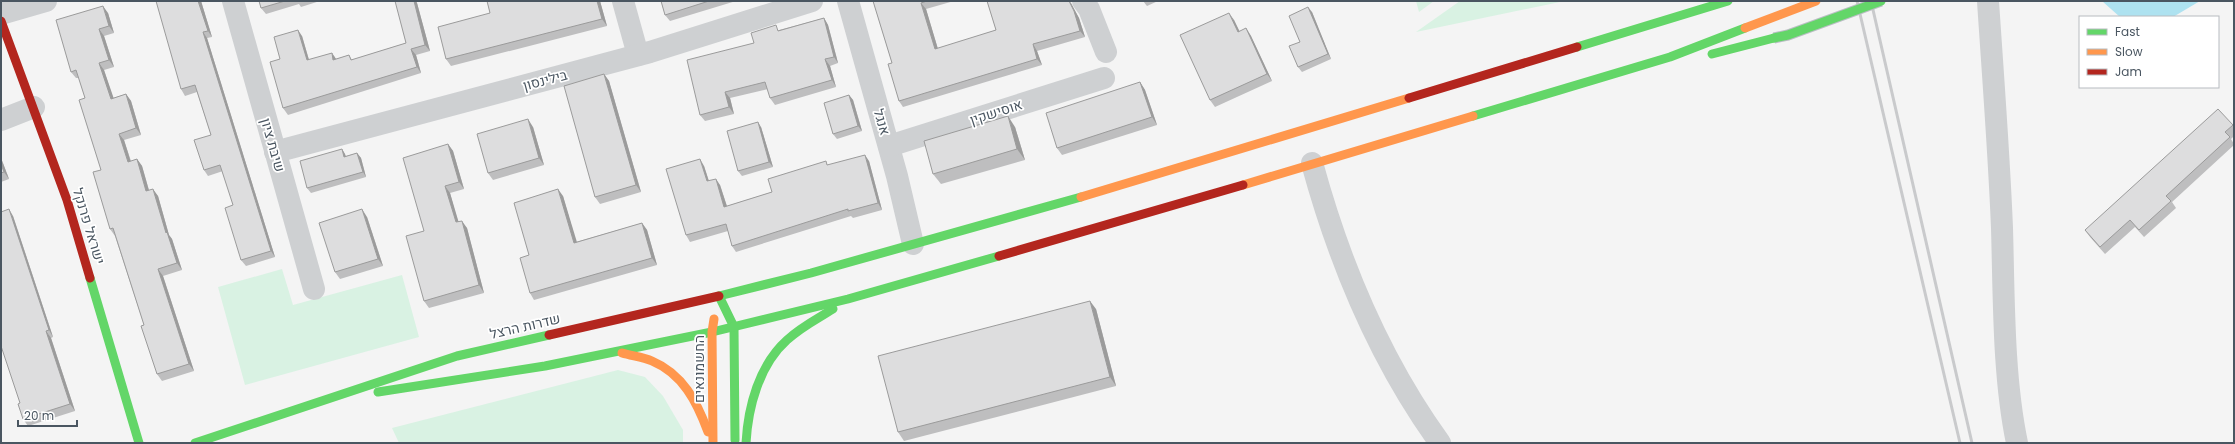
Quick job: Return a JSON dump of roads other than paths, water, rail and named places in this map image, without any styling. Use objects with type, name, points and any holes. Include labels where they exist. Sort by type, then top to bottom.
[{"type":"main road","name":"שדרות הרצל","points":[[195,443],[341,396],[457,356],[719,296],[811,273],[1141,180],[1728,1]]},
{"type":"main road","points":[[1670,57],[1816,1]]},
{"type":"main road","points":[[1670,57],[1717,53],[1788,35],[1881,1]]},
{"type":"main road","name":"ישראל פרנקל","points":[[1,21],[34,107],[67,200],[139,443]]},
{"type":"main road","name":"שדרות הרצל","points":[[341,396],[476,378],[622,353],[848,299],[1146,214],[1670,57]]},
{"type":"main road","points":[[719,296],[734,327],[736,443]]},
{"type":"main road","name":"החשמונאים","points":[[713,443],[712,332],[719,296]]},
{"type":"main road","points":[[746,443],[752,400],[775,352],[795,334],[848,299]]},
{"type":"main road","points":[[622,353],[652,360],[672,372],[688,389],[702,412],[713,443]]},
{"type":"street","points":[[1,14],[46,1]]},
{"type":"street","name":"שיבת ציון","points":[[232,1],[314,289]]},
{"type":"street","points":[[623,1],[638,55]]},
{"type":"street","name":"בילינסון","points":[[275,152],[638,55],[812,1]]},
{"type":"street","name":"אנגל","points":[[848,1],[889,146],[913,244]]},
{"type":"street","points":[[1083,1],[1089,9],[1106,52]]},
{"type":"street","points":[[1988,1],[2002,228],[2003,283],[2012,418],[2017,443]]},
{"type":"street","name":"אוסישקין","points":[[889,146],[1104,78]]},
{"type":"street","points":[[1,120],[34,107]]},
{"type":"street","points":[[1312,164],[1332,229],[1365,310],[1398,375],[1440,443]]},
{"type":"water","points":[[2102,1],[2200,1],[2175,16],[2119,16]]},
{"type":"railway","points":[[1857,1],[1960,443]]},
{"type":"railway","points":[[1871,1],[1972,443]]}]
